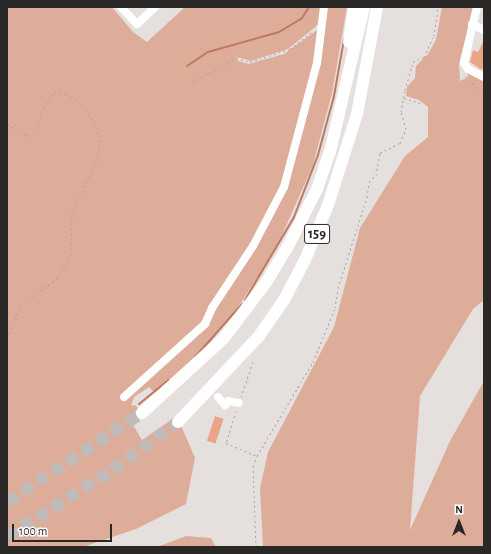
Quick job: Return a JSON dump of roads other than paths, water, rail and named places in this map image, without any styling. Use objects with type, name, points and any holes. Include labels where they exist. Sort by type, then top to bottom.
[{"type":"highway","name":"159","points":[[330,152],[354,7]]},
{"type":"highway","name":"159","points":[[142,413],[187,375],[224,338],[267,281],[305,215],[330,152],[364,7]]},
{"type":"highway","name":"159","points":[[363,86],[377,7]]},
{"type":"highway","name":"159","points":[[178,422],[234,365],[284,300],[308,254],[328,205],[346,151],[383,7]]},
{"type":"street","points":[[121,7],[137,24],[155,7]]},
{"type":"street","points":[[124,397],[203,327],[253,246],[284,187],[317,63],[324,7]]},
{"type":"street","points":[[477,7],[464,63],[468,69],[484,77]]},
{"type":"street","points":[[472,24],[484,30]]},
{"type":"street","points":[[218,397],[225,405],[228,401],[239,403]]},
{"type":"waterway","points":[[187,66],[208,52],[279,32],[302,18],[309,7]]},
{"type":"waterway","points":[[245,300],[294,217],[318,155],[334,96],[344,39]]},
{"type":"waterway","points":[[195,357],[242,304]]},
{"type":"waterway","points":[[139,404],[169,380]]},
{"type":"tunnel","points":[[7,502],[142,413]]},
{"type":"tunnel","points":[[7,537],[112,470],[178,422]]}]
